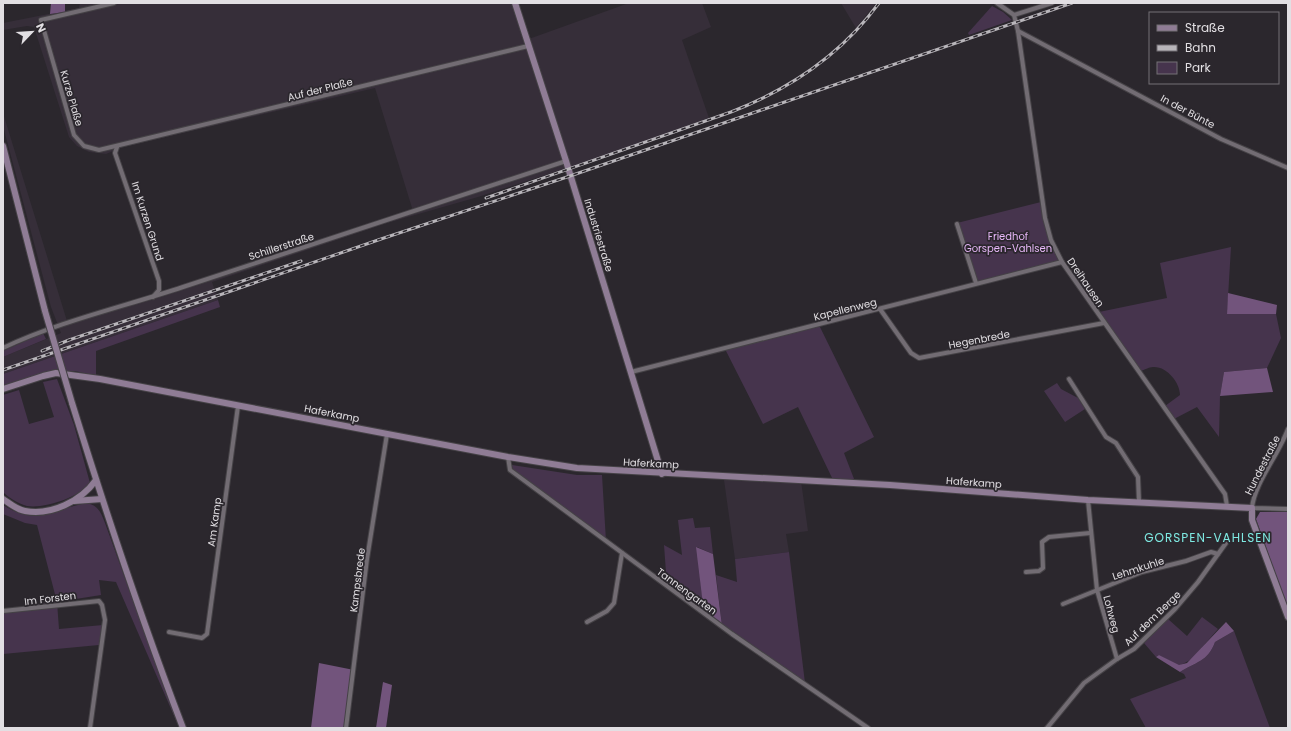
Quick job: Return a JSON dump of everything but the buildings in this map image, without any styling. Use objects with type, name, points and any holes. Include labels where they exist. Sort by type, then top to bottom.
[{"type":"street","name":"Kurze Plaße","points":[[114,3],[41,20],[74,134],[84,146],[90,149],[99,150],[117,147]]},
{"type":"street","name":"Industriestraße","points":[[514,3],[566,161],[662,474]]},
{"type":"street","points":[[997,3],[1014,15],[1052,3]]},
{"type":"street","name":"Dreihausen","points":[[1014,15],[1018,31],[1047,231],[1062,262],[1225,494],[1227,506]]},
{"type":"street","name":"In der Bünte","points":[[1018,31],[1221,138],[1288,168]]},
{"type":"street","name":"Auf der Plaße","points":[[117,147],[528,46]]},
{"type":"street","points":[[3,146],[45,311],[72,403],[146,632],[182,728]]},
{"type":"street","name":"Im Kurzen Grund","points":[[117,147],[115,153],[159,281],[159,290],[152,298]]},
{"type":"street","name":"Schillerstraße","points":[[3,348],[29,336],[152,298],[566,161]]},
{"type":"street","points":[[957,224],[976,284]]},
{"type":"street","name":"Kapellenweg","points":[[631,372],[1062,262]]},
{"type":"street","name":"Hegenbrede","points":[[880,309],[911,353],[919,358],[1104,323]]},
{"type":"street","name":"Haferkamp","points":[[3,389],[56,373],[100,379],[508,457],[577,468],[662,474],[890,485],[1088,500],[1252,508]]},
{"type":"street","points":[[1069,379],[1106,437],[1116,443],[1138,476],[1139,502]]},
{"type":"street","name":"Am Kamp","points":[[169,632],[202,638],[207,634],[238,406]]},
{"type":"street","name":"Hundestraße","points":[[1252,508],[1253,498],[1272,464],[1288,429]]},
{"type":"street","name":"Kampsbrede","points":[[346,728],[367,560],[387,434]]},
{"type":"street","name":"Tannengarten","points":[[508,457],[510,470],[732,634],[868,728]]},
{"type":"street","points":[[74,502],[82,496],[96,480]]},
{"type":"street","points":[[82,496],[101,496]]},
{"type":"street","points":[[3,498],[24,511],[46,511],[74,502],[101,496]]},
{"type":"street","name":"Lohweg","points":[[1088,500],[1090,533],[1098,590],[1117,659]]},
{"type":"street","points":[[1288,510],[1252,508],[1252,520],[1288,617]]},
{"type":"street","points":[[1026,572],[1039,571],[1043,568],[1042,542],[1049,537],[1090,533]]},
{"type":"street","name":"Auf dem Berge","points":[[1047,728],[1084,683],[1117,659],[1134,649],[1175,609],[1226,542]]},
{"type":"street","name":"Lehmkuhle","points":[[1063,604],[1142,572],[1186,561],[1210,552],[1218,554]]},
{"type":"street","points":[[587,622],[607,611],[614,603],[622,553]]},
{"type":"street","name":"Im Forsten","points":[[3,611],[99,601],[102,605],[105,620],[90,728]]},
{"type":"shaded area","points":[[51,3],[65,3],[65,12],[50,14]]},
{"type":"shaded area","points":[[80,3],[515,3],[526,40],[629,3],[702,3],[711,27],[682,40],[709,118],[638,145],[478,197],[387,223],[212,282],[218,300],[3,374],[3,357],[61,333],[51,307],[3,126],[3,113],[67,321],[413,211],[375,88],[123,147],[106,154],[89,152],[77,146],[69,137],[34,27],[27,26],[3,30],[3,23],[79,8]]},
{"type":"shaded area","points":[[841,3],[876,3],[856,28]]},
{"type":"shaded area","points":[[1228,293],[1277,305],[1276,314],[1227,314]]},
{"type":"shaded area","points":[[1267,368],[1273,392],[1220,396],[1224,372]]},
{"type":"shaded area","points":[[724,480],[801,481],[808,531],[786,534],[789,552],[735,559]]},
{"type":"shaded area","points":[[1260,512],[1288,512],[1288,609],[1256,519]]},
{"type":"shaded area","points":[[696,547],[713,554],[722,626],[704,613]]},
{"type":"shaded area","points":[[1226,622],[1234,631],[1215,642],[1209,654],[1205,658],[1180,672],[1156,657],[1159,655],[1179,665],[1187,663]]},
{"type":"shaded area","points":[[319,663],[354,670],[345,728],[311,728]]},
{"type":"shaded area","points":[[383,682],[392,685],[386,728],[376,728]]},
{"type":"green space","points":[[992,6],[1003,12],[1012,20],[969,35],[968,33]]},
{"type":"green space","name":"Friedhof Gorspen-Vahlsen","points":[[1041,202],[1048,232],[1060,261],[976,282],[957,223]]},
{"type":"green space","points":[[1231,247],[1227,314],[1276,314],[1281,338],[1267,368],[1224,372],[1220,396],[1219,437],[1197,407],[1174,419],[1165,406],[1180,395],[1178,385],[1172,376],[1168,372],[1158,367],[1151,367],[1141,371],[1099,312],[1167,298],[1160,263]]},
{"type":"green space","points":[[218,300],[220,307],[96,351],[96,376],[75,371],[54,371],[3,387],[3,374]]},
{"type":"green space","points":[[819,325],[874,437],[844,453],[856,484],[834,482],[798,407],[763,424],[725,349]]},
{"type":"green space","points":[[43,333],[46,339],[3,357],[3,351]]},
{"type":"green space","points":[[57,379],[74,425],[90,483],[78,493],[61,501],[43,506],[27,506],[14,500],[3,492],[3,395],[19,390],[29,424],[54,417],[43,382]]},
{"type":"green space","points":[[1057,383],[1061,389],[1078,398],[1085,409],[1065,422],[1044,391]]},
{"type":"green space","points":[[512,465],[577,475],[602,475],[606,541],[513,471]]},
{"type":"green space","points":[[87,503],[99,510],[178,725],[116,582],[99,580],[101,595],[57,602],[37,525],[25,523],[3,514],[3,505],[26,515],[36,516]]},
{"type":"green space","points":[[693,518],[695,528],[710,527],[713,554],[697,547],[704,613],[667,586],[664,545],[682,555],[678,520]]},
{"type":"green space","points":[[789,552],[805,683],[722,626],[716,575],[737,582],[735,559]]},
{"type":"green space","points":[[57,602],[59,629],[103,625],[99,645],[3,654],[3,609]]},
{"type":"green space","points":[[1202,617],[1218,629],[1192,659],[1179,666],[1159,655],[1156,657],[1144,643],[1168,619],[1187,636]]},
{"type":"green space","points":[[1234,631],[1270,728],[1146,728],[1130,699],[1186,678],[1184,674],[1180,672],[1205,658],[1209,654],[1215,642]]},
{"type":"railway","points":[[486,198],[731,112],[774,93],[794,81],[831,54],[848,39],[879,3]]},
{"type":"railway","points":[[3,370],[1072,3]]},
{"type":"railway","points":[[42,351],[69,340],[301,261]]},
{"type":"district","name":"GORSPEN-VAHLSEN","points":[[1208,538]]}]
